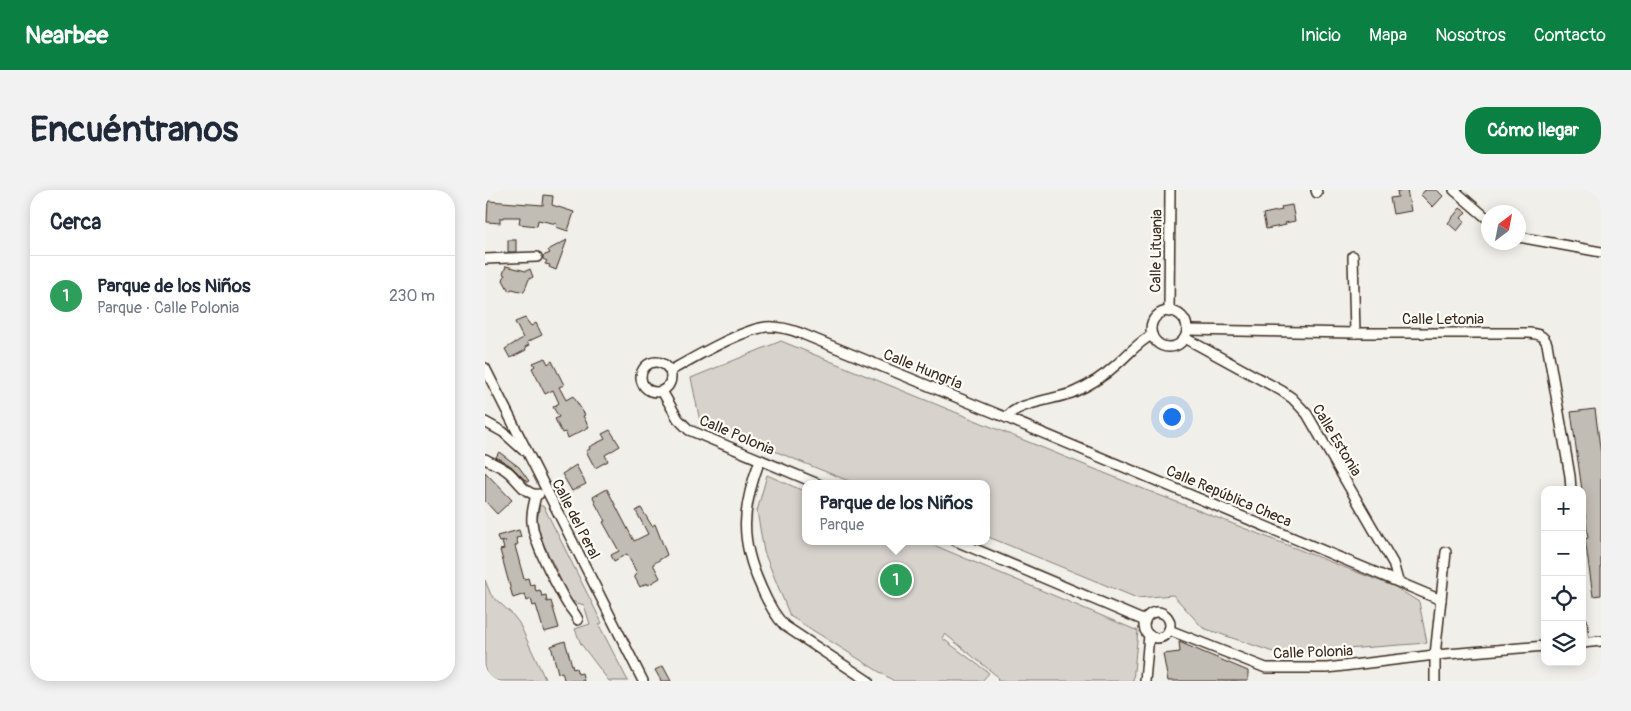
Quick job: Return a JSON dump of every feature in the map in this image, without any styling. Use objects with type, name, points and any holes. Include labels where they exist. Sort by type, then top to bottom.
[{"type":"street","name":"Calle Lituania","points":[[1169,312],[1170,190]]},
{"type":"street","points":[[1455,190],[1481,213]]},
{"type":"street","points":[[1526,238],[1597,251]]},
{"type":"street","points":[[1353,256],[1355,333]]},
{"type":"street","points":[[485,259],[537,257]]},
{"type":"street","points":[[1163,312],[1179,315],[1186,324],[1186,334],[1181,343],[1170,347],[1159,344],[1152,335],[1151,330],[1154,319],[1163,312]]},
{"type":"street","name":"Calle Hungría","points":[[669,371],[746,332],[765,327],[783,328],[801,333],[1007,418]]},
{"type":"street","name":"Calle Letonia","points":[[1186,334],[1529,333],[1540,335],[1545,339],[1571,486]]},
{"type":"street","name":"Calle Estonia","points":[[1186,334],[1282,390],[1300,405],[1339,467],[1393,563],[1398,581]]},
{"type":"street","points":[[1007,418],[1013,410],[1029,404],[1065,396],[1097,380],[1136,346],[1152,335]]},
{"type":"street","points":[[655,362],[662,363],[669,371],[671,376],[669,385],[662,391],[652,391],[643,385],[641,380],[642,371],[646,365],[655,362]]},
{"type":"street","name":"Calle del Peral","points":[[485,368],[643,681]]},
{"type":"street","name":"Calle Polonia","points":[[662,391],[678,419],[689,430],[808,480]]},
{"type":"street","name":"Calle República Checa","points":[[1007,418],[1441,600]]},
{"type":"street","points":[[485,422],[519,445],[527,454]]},
{"type":"street","points":[[496,428],[511,422]]},
{"type":"street","points":[[485,459],[505,469],[529,492],[535,495]]},
{"type":"street","points":[[760,460],[749,492],[745,530],[749,557],[763,592],[785,626],[868,681]]},
{"type":"street","points":[[535,495],[546,490]]},
{"type":"street","points":[[535,495],[532,517],[533,531],[566,602],[578,620]]},
{"type":"street","points":[[965,545],[1145,621]]},
{"type":"street","points":[[1435,681],[1435,655],[1446,552]]},
{"type":"street","points":[[1145,681],[1149,635],[1145,629],[1145,621],[1149,614],[1162,612],[1169,618],[1169,630],[1160,637],[1149,635]]},
{"type":"street","name":"Calle Polonia","points":[[1169,630],[1265,668],[1327,668],[1435,655],[1541,646]]},
{"type":"street","points":[[1586,643],[1601,641]]},
{"type":"shaded area","points":[[781,341],[1146,490],[1395,587],[1419,602],[1427,643],[1279,654],[1203,628],[1173,595],[1137,598],[990,538],[990,480],[846,480],[700,421],[691,378]]},
{"type":"shaded area","points":[[670,395],[683,415],[702,431],[826,480],[802,480],[802,484],[763,469],[757,492],[752,530],[755,554],[781,614],[799,630],[876,681],[858,681],[775,623],[760,598],[745,564],[741,537],[741,509],[752,462],[688,434],[676,423],[660,397]]},
{"type":"shaded area","points":[[767,475],[802,490],[802,545],[934,545],[1138,631],[1133,681],[998,681],[997,676],[945,634],[942,638],[989,673],[982,681],[894,681],[790,616],[764,552],[757,511]]},
{"type":"shaded area","points":[[540,505],[544,507],[602,623],[599,625],[628,681],[609,681],[581,644],[575,629],[590,624],[584,605],[571,601],[542,541],[537,521]]},
{"type":"shaded area","points":[[948,545],[984,545],[1141,612],[1136,624]]},
{"type":"shaded area","points":[[485,580],[491,595],[519,623],[546,681],[485,681]]},
{"type":"building","points":[[1407,190],[1411,211],[1393,214],[1390,198],[1398,197],[1397,191]]},
{"type":"building","points":[[1425,190],[1437,190],[1443,196],[1433,207],[1421,195]]},
{"type":"building","points":[[544,195],[553,196],[552,205],[574,212],[568,231],[556,227],[557,224],[538,220],[537,226],[519,224],[520,217],[503,217],[500,218],[500,223],[487,222],[488,201],[543,205]]},
{"type":"building","points":[[1292,205],[1295,221],[1266,229],[1263,214],[1282,210],[1281,207]]},
{"type":"building","points":[[1460,208],[1466,212],[1461,218],[1465,221],[1457,231],[1448,223]]},
{"type":"building","points":[[508,240],[516,240],[516,252],[508,252]]},
{"type":"building","points":[[567,240],[556,270],[549,267],[550,265],[545,264],[547,261],[543,259],[543,256],[550,253],[548,250]]},
{"type":"building","points":[[506,266],[526,271],[530,269],[533,277],[529,279],[524,292],[512,289],[509,291],[503,280]]},
{"type":"building","points":[[525,318],[531,326],[536,323],[542,335],[527,342],[529,345],[525,347],[526,350],[510,358],[505,349],[523,338],[515,322]]},
{"type":"building","points":[[545,358],[548,364],[552,361],[564,385],[559,387],[566,400],[573,396],[585,415],[583,416],[589,427],[568,438],[565,432],[562,433],[555,419],[559,417],[553,407],[559,403],[553,390],[545,394],[532,368],[535,366],[533,363]]},
{"type":"building","points":[[1595,409],[1601,455],[1601,595],[1593,596],[1586,546],[1586,539],[1588,538],[1586,486],[1581,486],[1571,412]]},
{"type":"building","points":[[610,430],[620,446],[605,455],[608,461],[595,468],[586,451],[590,449],[589,447],[605,439],[602,434]]},
{"type":"building","points":[[499,452],[519,467],[529,481],[527,482],[511,466],[496,457]]},
{"type":"building","points":[[576,465],[586,484],[572,491],[562,474]]},
{"type":"building","points":[[485,472],[512,500],[497,514],[485,501]]},
{"type":"building","points":[[607,489],[634,541],[648,534],[636,511],[641,508],[652,526],[655,524],[667,555],[653,564],[660,578],[648,585],[647,583],[640,587],[634,576],[637,573],[627,554],[614,561],[611,555],[619,551],[603,522],[605,521],[593,497]]},
{"type":"building","points":[[519,530],[521,537],[516,538],[518,544],[515,546],[524,579],[528,578],[530,585],[534,584],[536,591],[540,590],[542,596],[546,595],[547,602],[551,601],[559,628],[544,632],[536,605],[533,606],[531,599],[527,601],[525,594],[513,598],[500,550],[504,549],[502,542],[506,541],[499,542],[497,536]]},
{"type":"building","points":[[565,641],[573,669],[576,668],[578,674],[582,673],[584,681],[563,681],[562,672],[558,673],[551,646]]},
{"type":"building","points":[[1179,642],[1248,671],[1248,681],[1168,681],[1163,654],[1180,652]]},
{"type":"building","points":[[663,666],[671,681],[661,681],[655,670]]},
{"type":"place","name":"Parque de los Niños","points":[[896,580]]}]
